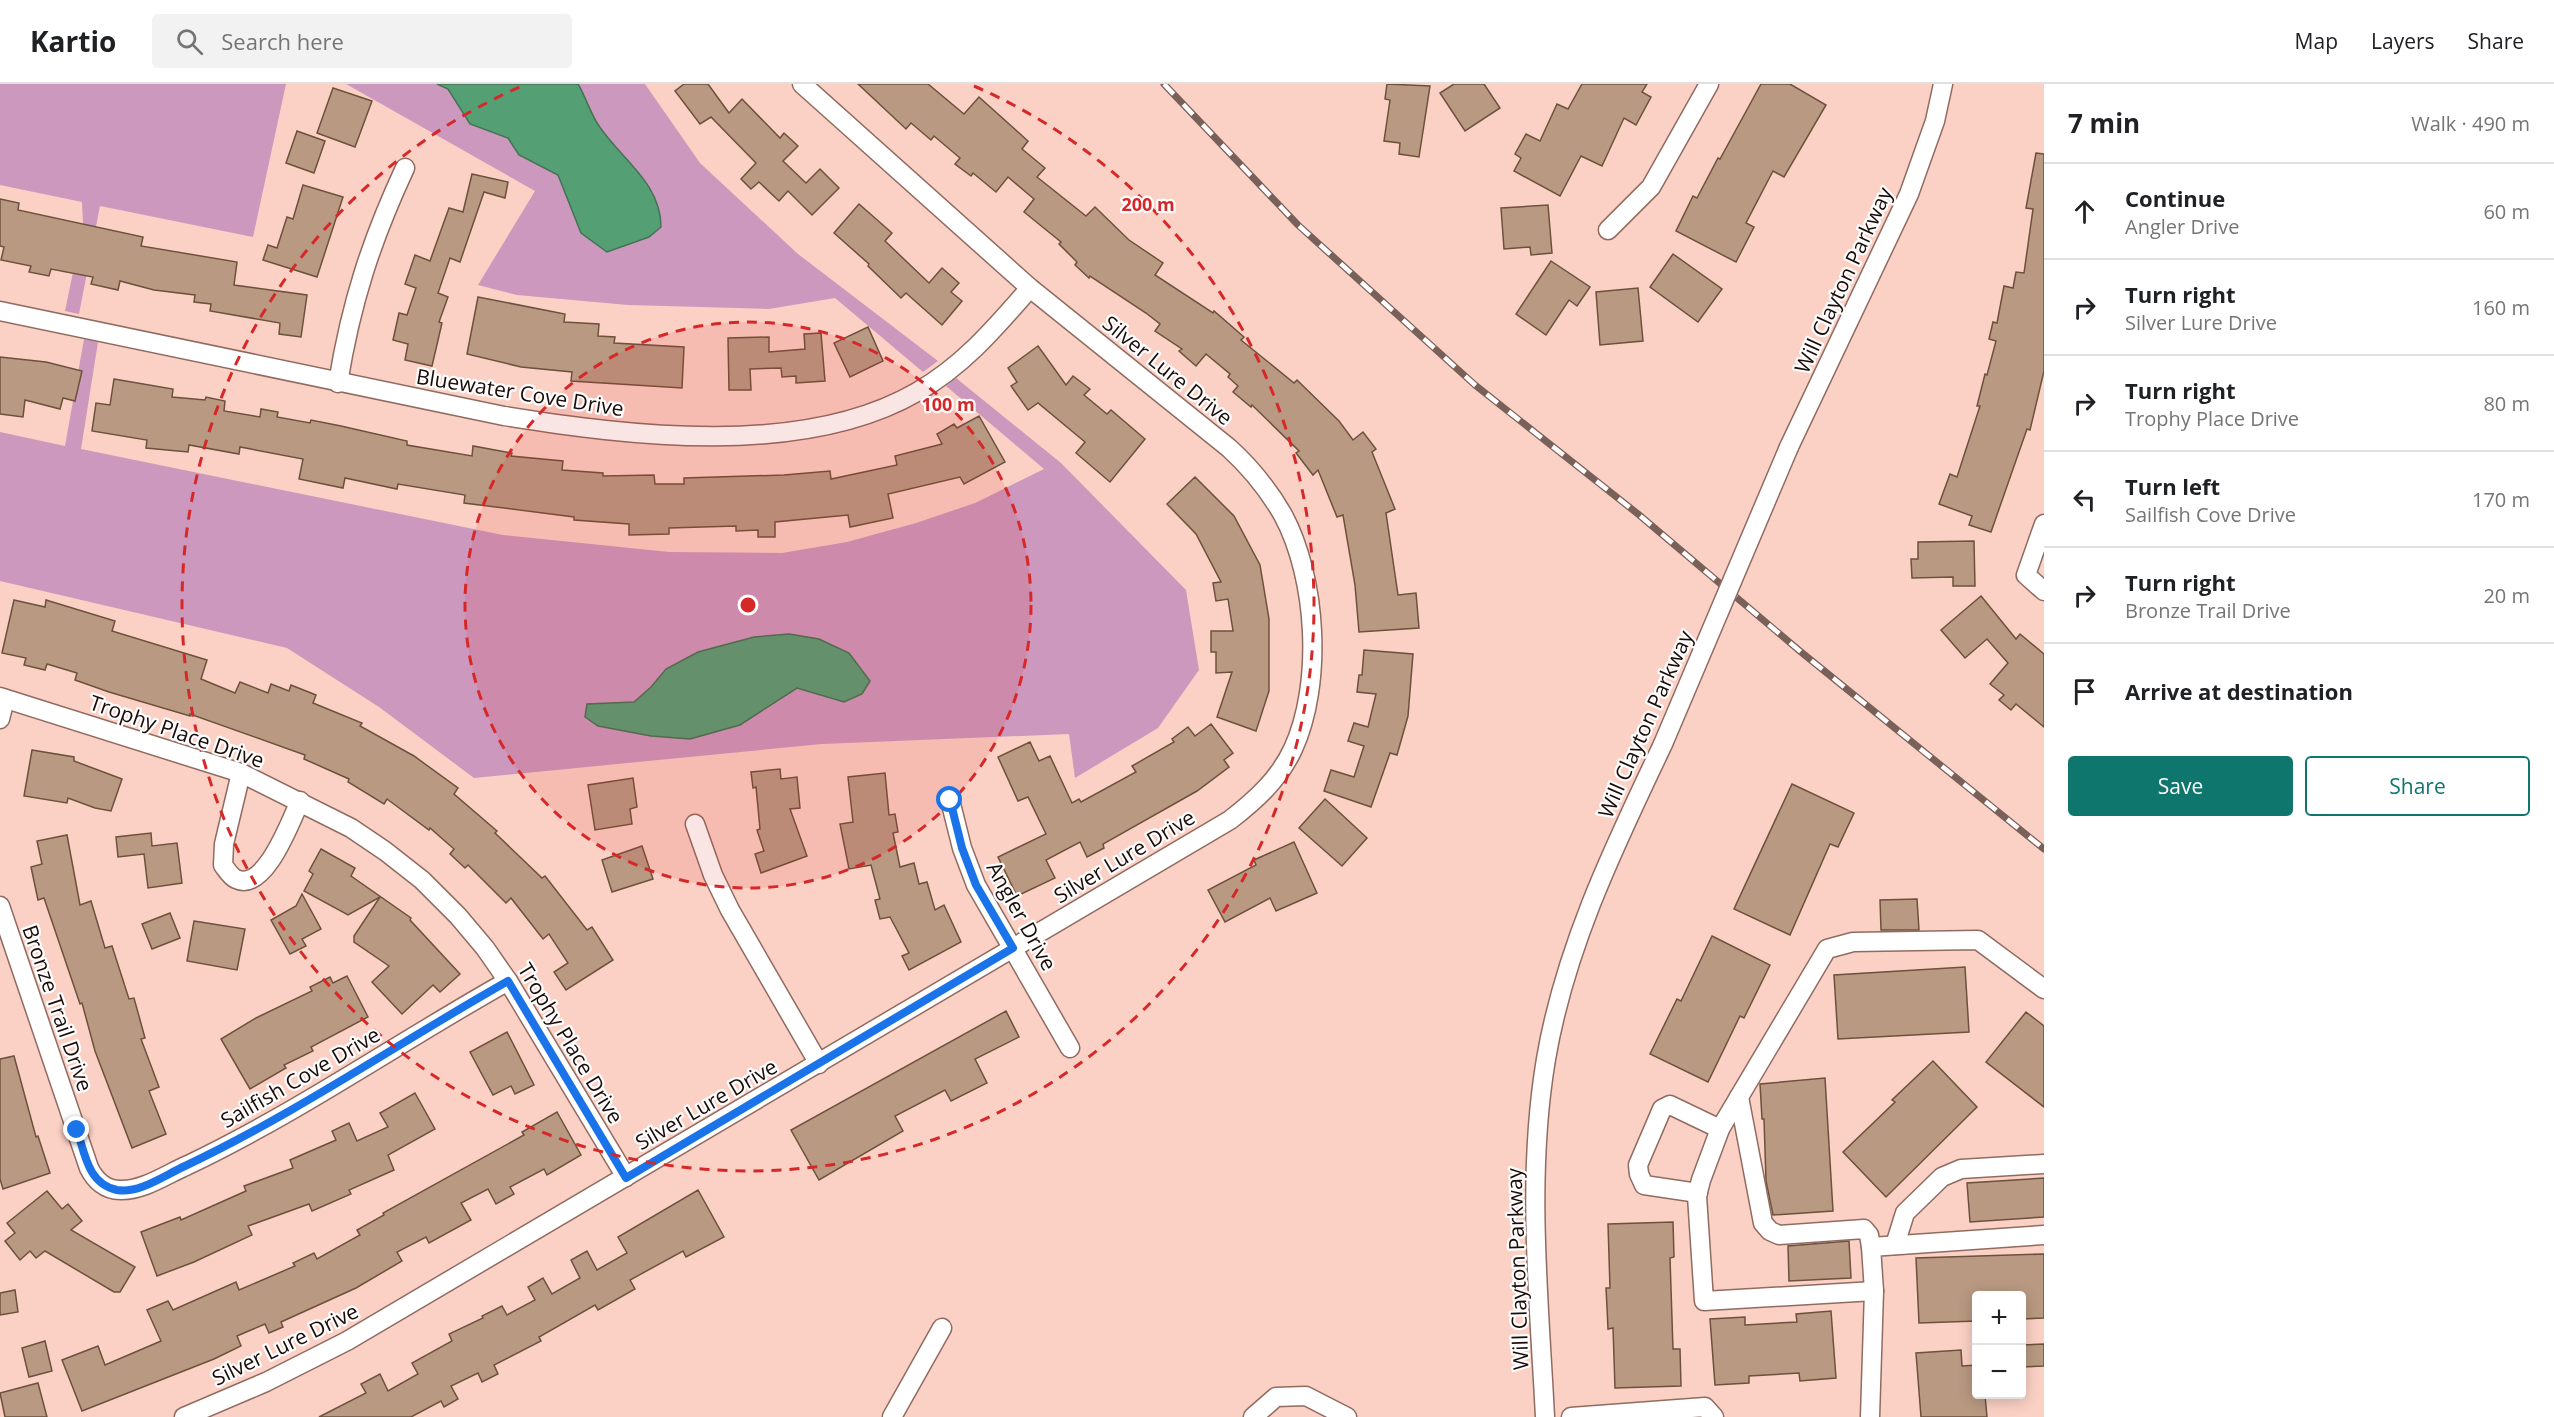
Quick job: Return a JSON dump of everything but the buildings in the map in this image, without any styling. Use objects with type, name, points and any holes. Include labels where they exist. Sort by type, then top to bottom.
[{"type":"street","name":"Silver Lure Drive","points":[[184,1417],[266,1382],[347,1341],[1230,820],[1257,799],[1277,776],[1296,742],[1310,694],[1312,632],[1304,572],[1284,516],[1268,490],[1249,466],[1030,288],[802,84]]},
{"type":"street","points":[[1608,230],[1651,186],[1709,84]]},
{"type":"street","name":"Will Clayton Parkway","points":[[1545,1417],[1534,1210],[1537,1132],[1547,1057],[1565,983],[1605,866],[1663,744],[1789,447],[1909,194],[1935,121],[1943,84]]},
{"type":"street","points":[[338,383],[360,279],[381,219],[405,168]]},
{"type":"street","name":"Bluewater Cove Drive","points":[[0,311],[504,416],[638,434],[766,433],[815,428],[852,420],[917,392],[963,360],[982,343],[1030,288]]},
{"type":"street","points":[[2044,524],[2026,575],[2044,591]]},
{"type":"street","points":[[0,719],[3,698]]},
{"type":"street","name":"Trophy Place Drive","points":[[3,698],[241,773],[351,828],[422,880],[458,916],[508,981],[626,1178]]},
{"type":"street","points":[[241,773],[224,844],[222,865],[235,879],[247,880],[262,872],[273,857],[300,801]]},
{"type":"street","name":"Angler Drive","points":[[950,800],[962,848],[976,885],[1070,1048]]},
{"type":"street","points":[[695,824],[713,875],[730,910],[819,1064]]},
{"type":"street","name":"Bronze Trail Drive","points":[[0,906],[89,1168],[95,1180],[105,1186]]},
{"type":"street","points":[[1874,1291],[1704,1301],[1698,1193],[1720,1129],[1827,949],[1863,941],[1978,940],[2044,989]]},
{"type":"street","name":"Sailfish Cove Drive","points":[[105,1186],[119,1190],[140,1187],[219,1150],[319,1094],[508,981]]},
{"type":"street","points":[[1739,1097],[1763,1223],[1770,1231],[1779,1235],[1864,1229],[1869,1235],[1874,1291],[1870,1417]]},
{"type":"street","points":[[1698,1193],[1644,1185],[1638,1165],[1662,1109],[1670,1105],[1720,1129]]},
{"type":"street","points":[[1895,1245],[1905,1213],[1942,1177],[1961,1169],[2044,1164]]},
{"type":"street","points":[[1871,1247],[2044,1235]]},
{"type":"street","points":[[892,1417],[942,1328]]},
{"type":"street","points":[[1253,1417],[1276,1397],[1306,1396],[1347,1417]]},
{"type":"street","points":[[1571,1417],[1705,1407],[1714,1417]]},
{"type":"shaded area","points":[[0,84],[286,84],[253,237],[100,206],[79,314],[65,311],[83,224],[82,202],[0,185]]},
{"type":"shaded area","points":[[346,84],[645,84],[700,163],[798,254],[938,361],[923,372],[835,298],[769,309],[628,305],[517,295],[478,285],[535,191]]},
{"type":"shaded area","points":[[437,84],[578,84],[599,126],[647,184],[659,211],[661,227],[649,237],[607,252],[581,233],[558,175],[519,155],[508,138],[470,124],[448,89]]},
{"type":"shaded area","points":[[84,339],[98,342],[81,449],[503,535],[669,552],[782,553],[847,542],[916,523],[975,503],[1044,469],[946,386],[956,378],[1061,463],[1186,590],[1199,670],[1158,728],[1075,778],[1069,734],[822,744],[474,778],[379,707],[287,648],[0,581],[0,432],[65,446]]},
{"type":"shaded area","points":[[789,634],[819,639],[849,653],[870,681],[862,694],[844,702],[797,688],[740,725],[690,739],[651,736],[598,726],[585,717],[587,704],[634,702],[666,669],[698,652],[754,637]]},
{"type":"railway","points":[[1164,84],[1298,225],[1475,385],[1638,514],[1801,652],[2044,849]]},
{"type":"route","points":[[77,1130],[95,1180],[119,1190],[140,1187],[219,1150],[267,1124],[508,981],[626,1178],[1013,948],[976,885],[962,848],[950,800]]}]
